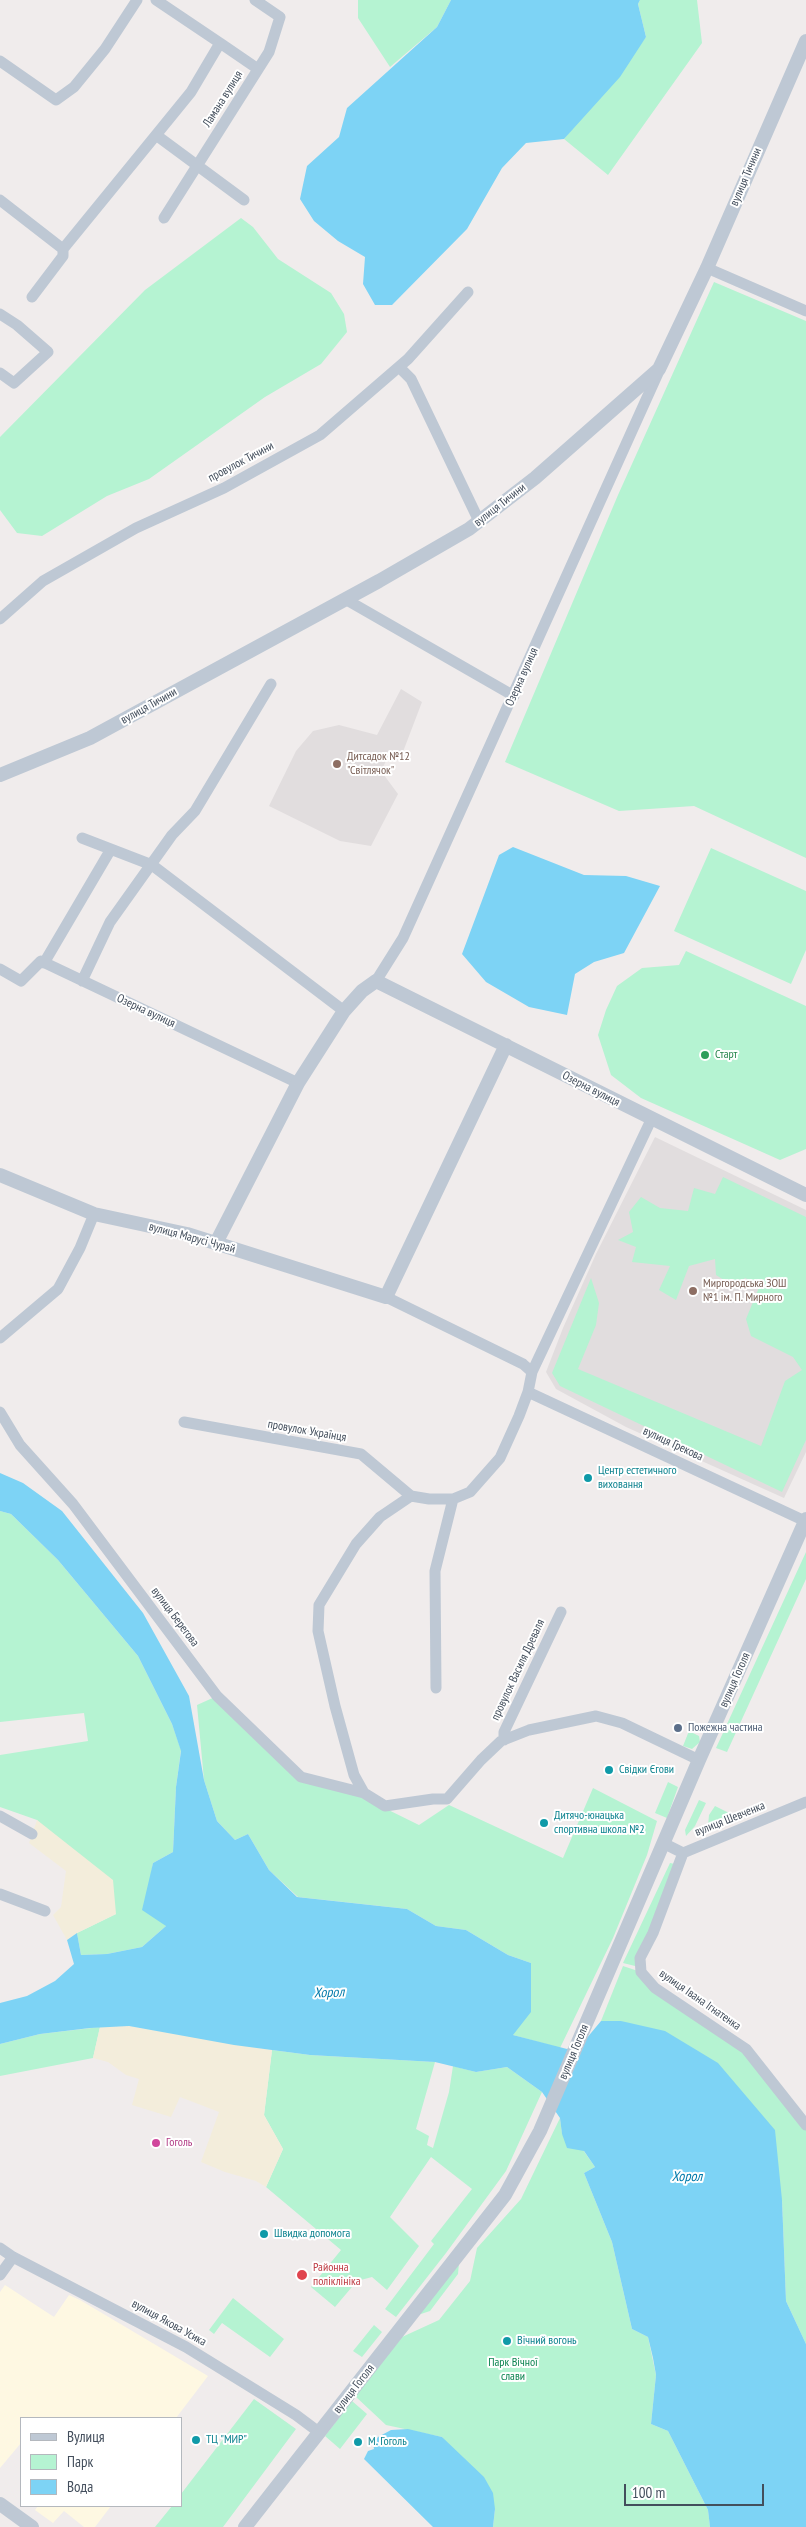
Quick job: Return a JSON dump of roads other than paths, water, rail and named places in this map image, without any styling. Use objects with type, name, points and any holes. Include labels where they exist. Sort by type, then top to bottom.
[{"type":"street","points":[[0,61],[56,100],[74,87],[99,56],[137,0]]},
{"type":"street","points":[[156,0],[258,69]]},
{"type":"street","name":"Ламана вулиця","points":[[164,218],[269,52],[280,17],[255,0]]},
{"type":"street","name":"вулиця Тичини","points":[[0,775],[90,738],[345,600],[479,521],[535,478],[659,369],[707,268],[806,41]]},
{"type":"street","points":[[32,297],[63,256],[63,248],[191,92],[220,43]]},
{"type":"street","points":[[156,135],[244,200]]},
{"type":"street","points":[[0,200],[63,248]]},
{"type":"street","points":[[707,268],[806,311]]},
{"type":"street","name":"провулок Тичини","points":[[0,619],[43,580],[136,528],[224,488],[320,435],[399,367],[468,292]]},
{"type":"street","points":[[0,314],[17,325],[48,352],[14,383],[0,373]]},
{"type":"street","points":[[399,367],[411,379],[479,521]]},
{"type":"street","name":"Озерна вулиця","points":[[216,1243],[298,1083],[344,1011],[362,991],[376,981],[404,938],[659,369]]},
{"type":"street","points":[[345,600],[514,696]]},
{"type":"street","points":[[82,981],[110,922],[172,836],[195,811],[271,684]]},
{"type":"street","points":[[82,838],[152,865],[344,1011]]},
{"type":"street","points":[[0,969],[21,981],[41,961],[44,963],[111,849]]},
{"type":"street","name":"Озерна вулиця","points":[[44,963],[298,1083]]},
{"type":"street","name":"Озерна вулиця","points":[[376,981],[506,1045],[651,1120],[806,1195]]},
{"type":"street","points":[[386,1297],[506,1045]]},
{"type":"street","points":[[364,1793],[354,1775],[335,1706],[318,1631],[319,1604],[356,1544],[380,1517],[411,1496],[429,1499],[453,1499],[470,1492],[500,1458],[528,1392],[532,1372],[651,1120]]},
{"type":"street","name":"вулиця Марусі Чурай","points":[[0,1175],[94,1214],[216,1243],[386,1297],[523,1364],[532,1372]]},
{"type":"street","points":[[0,1338],[58,1289],[80,1248],[94,1214]]},
{"type":"street","name":"вулиця Грекова","points":[[528,1392],[806,1520]]},
{"type":"street","name":"вулиця Берегова","points":[[0,1412],[20,1445],[73,1504],[217,1696],[301,1777],[364,1793],[384,1806],[432,1798],[447,1800],[480,1760],[504,1740],[528,1730],[596,1716],[622,1723],[699,1760]]},
{"type":"street","name":"провулок Українця","points":[[184,1422],[361,1454],[411,1496]]},
{"type":"street","points":[[436,1688],[435,1571],[453,1499]]},
{"type":"street","name":"вулиця Гоголя","points":[[245,2527],[505,2195],[540,2131],[665,1844],[699,1760],[806,1520]]},
{"type":"street","name":"провулок Василя Древаля","points":[[504,1740],[504,1732],[561,1612]]},
{"type":"street","name":"вулиця Шевченка","points":[[683,1853],[806,1802]]},
{"type":"street","points":[[0,1816],[32,1834]]},
{"type":"street","points":[[665,1844],[683,1853]]},
{"type":"street","name":"вулиця Івана Ігнатенка","points":[[683,1853],[657,1925],[640,1958],[641,1972],[656,1988],[746,2049],[806,2125]]},
{"type":"street","points":[[0,1894],[45,1911]]},
{"type":"street","name":"вулиця Якова Усика","points":[[0,2248],[13,2257],[186,2347],[296,2415],[320,2433]]},
{"type":"street","points":[[0,2275],[13,2257]]},
{"type":"street","points":[[0,2504],[32,2527]]},
{"type":"water","points":[[451,0],[640,0],[638,4],[646,37],[620,77],[564,139],[526,143],[502,168],[467,229],[392,305],[375,305],[363,284],[365,257],[338,241],[314,221],[300,199],[307,166],[339,137],[347,108],[437,27]]},
{"type":"water","points":[[513,847],[584,875],[626,876],[660,886],[624,953],[594,962],[575,974],[567,1015],[529,1007],[486,982],[462,954],[499,855]]},
{"type":"water","name":"Хорол","points":[[0,1473],[23,1483],[62,1511],[143,1613],[189,1696],[204,1780],[217,1821],[235,1840],[248,1834],[269,1870],[297,1897],[407,1909],[436,1926],[466,1930],[508,1955],[531,1963],[531,2012],[513,2035],[567,2049],[586,2039],[601,2021],[621,2021],[665,2031],[718,2063],[775,2130],[782,2200],[786,2301],[806,2344],[806,2527],[710,2527],[708,2510],[668,2431],[651,2424],[656,2375],[653,2358],[648,2337],[632,2329],[612,2242],[584,2173],[595,2167],[584,2151],[567,2148],[562,2134],[560,2118],[542,2092],[507,2067],[476,2072],[435,2062],[310,2055],[234,2045],[129,2026],[40,2034],[0,2044],[0,2003],[27,1996],[55,1981],[74,1964],[67,1940],[77,1933],[81,1955],[107,1954],[142,1947],[166,1926],[142,1910],[153,1863],[173,1852],[176,1787],[181,1751],[172,1724],[138,1656],[58,1560],[11,1514],[0,1511]]},
{"type":"water","points":[[408,2429],[442,2437],[484,2477],[493,2493],[495,2509],[493,2527],[433,2527],[364,2459],[368,2451],[374,2449],[373,2443],[378,2437],[391,2430]]},
{"type":"place","name":"Дитсадок №12 \"Світлячок\"","points":[[337,764]]},
{"type":"place","name":"Старт","points":[[705,1055]]},
{"type":"place","name":"Миргородська ЗОШ №1 ім. П. Мирного","points":[[693,1291]]},
{"type":"place","name":"Центр естетичного виховання","points":[[588,1478]]},
{"type":"place","name":"Пожежна частина","points":[[678,1728]]},
{"type":"place","name":"Свідки Єгови","points":[[609,1770]]},
{"type":"place","name":"Дитячо-юнацька спортивна школа №2","points":[[544,1823]]},
{"type":"place","name":"Гоголь","points":[[156,2143]]},
{"type":"place","name":"Швидка допомога","points":[[264,2234]]},
{"type":"place","name":"Районна поліклініка","points":[[302,2275]]},
{"type":"place","name":"Вічний вогонь","points":[[507,2341]]},
{"type":"place","name":"ТЦ \"МИР\"","points":[[196,2440]]},
{"type":"place","name":"М. Гоголь","points":[[358,2442]]},
{"type":"park label","name":"Парк Вічної слави","points":[[513,2370]]}]
